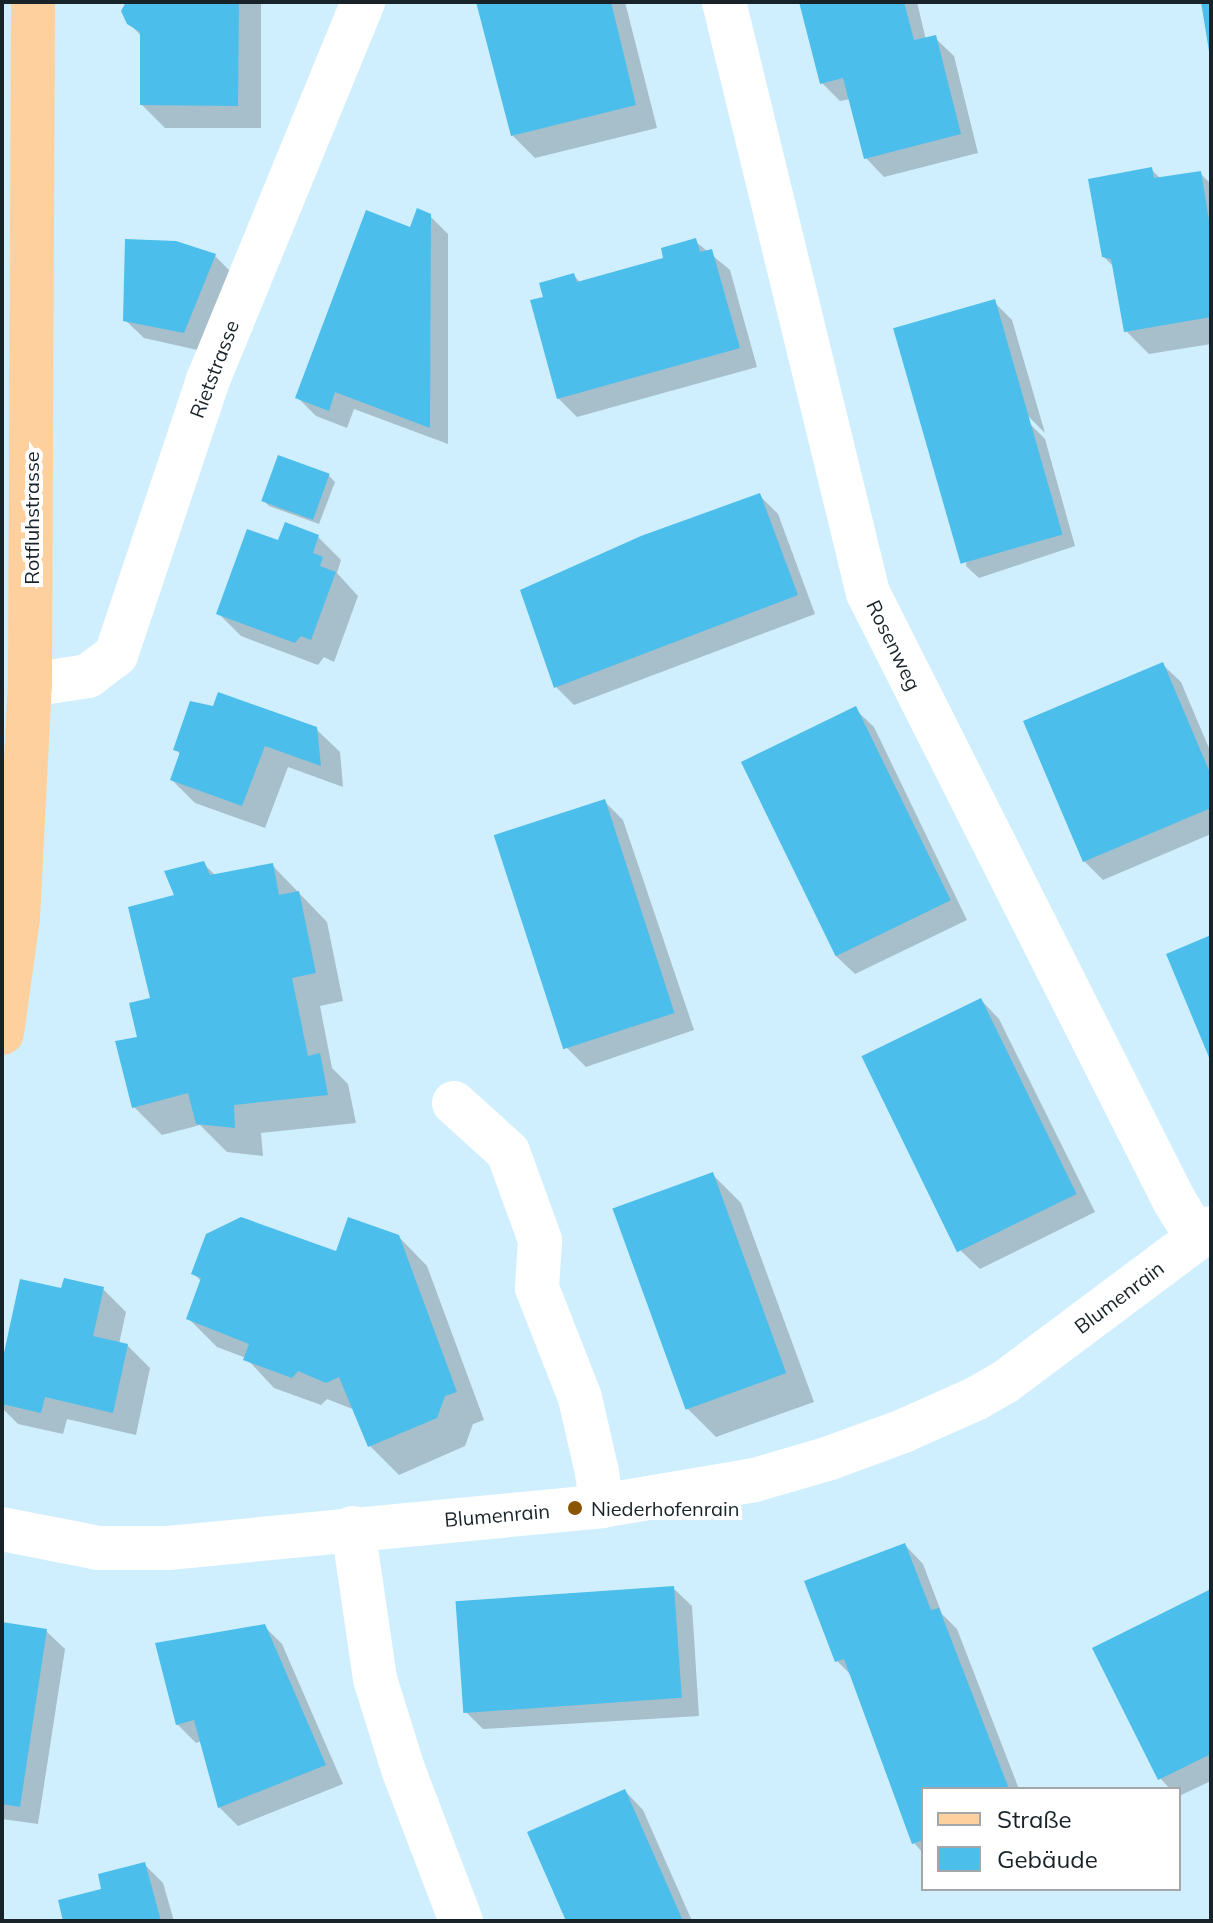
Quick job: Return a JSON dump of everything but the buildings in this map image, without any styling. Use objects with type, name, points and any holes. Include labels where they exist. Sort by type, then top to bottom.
[{"type":"main road","name":"Rotfluhstrasse","points":[[2,1033],[18,918],[30,685],[33,2]]},
{"type":"street","name":"Rietstrasse","points":[[30,685],[88,676],[116,655],[208,380],[363,2]]},
{"type":"street","name":"Rosenweg","points":[[724,2],[868,593],[1174,1200],[1204,1233]]},
{"type":"street","points":[[454,1103],[508,1152],[540,1240],[537,1288],[580,1398],[597,1472],[601,1506]]},
{"type":"street","name":"Blumenrain","points":[[2,1529],[59,1543],[133,1549],[601,1506],[680,1495],[813,1463],[903,1431],[1005,1382],[1204,1233]]},
{"type":"street","points":[[353,1528],[375,1679],[403,1769],[461,1921]]},
{"type":"place","name":"Niederhofenrain","points":[[575,1508]]}]
